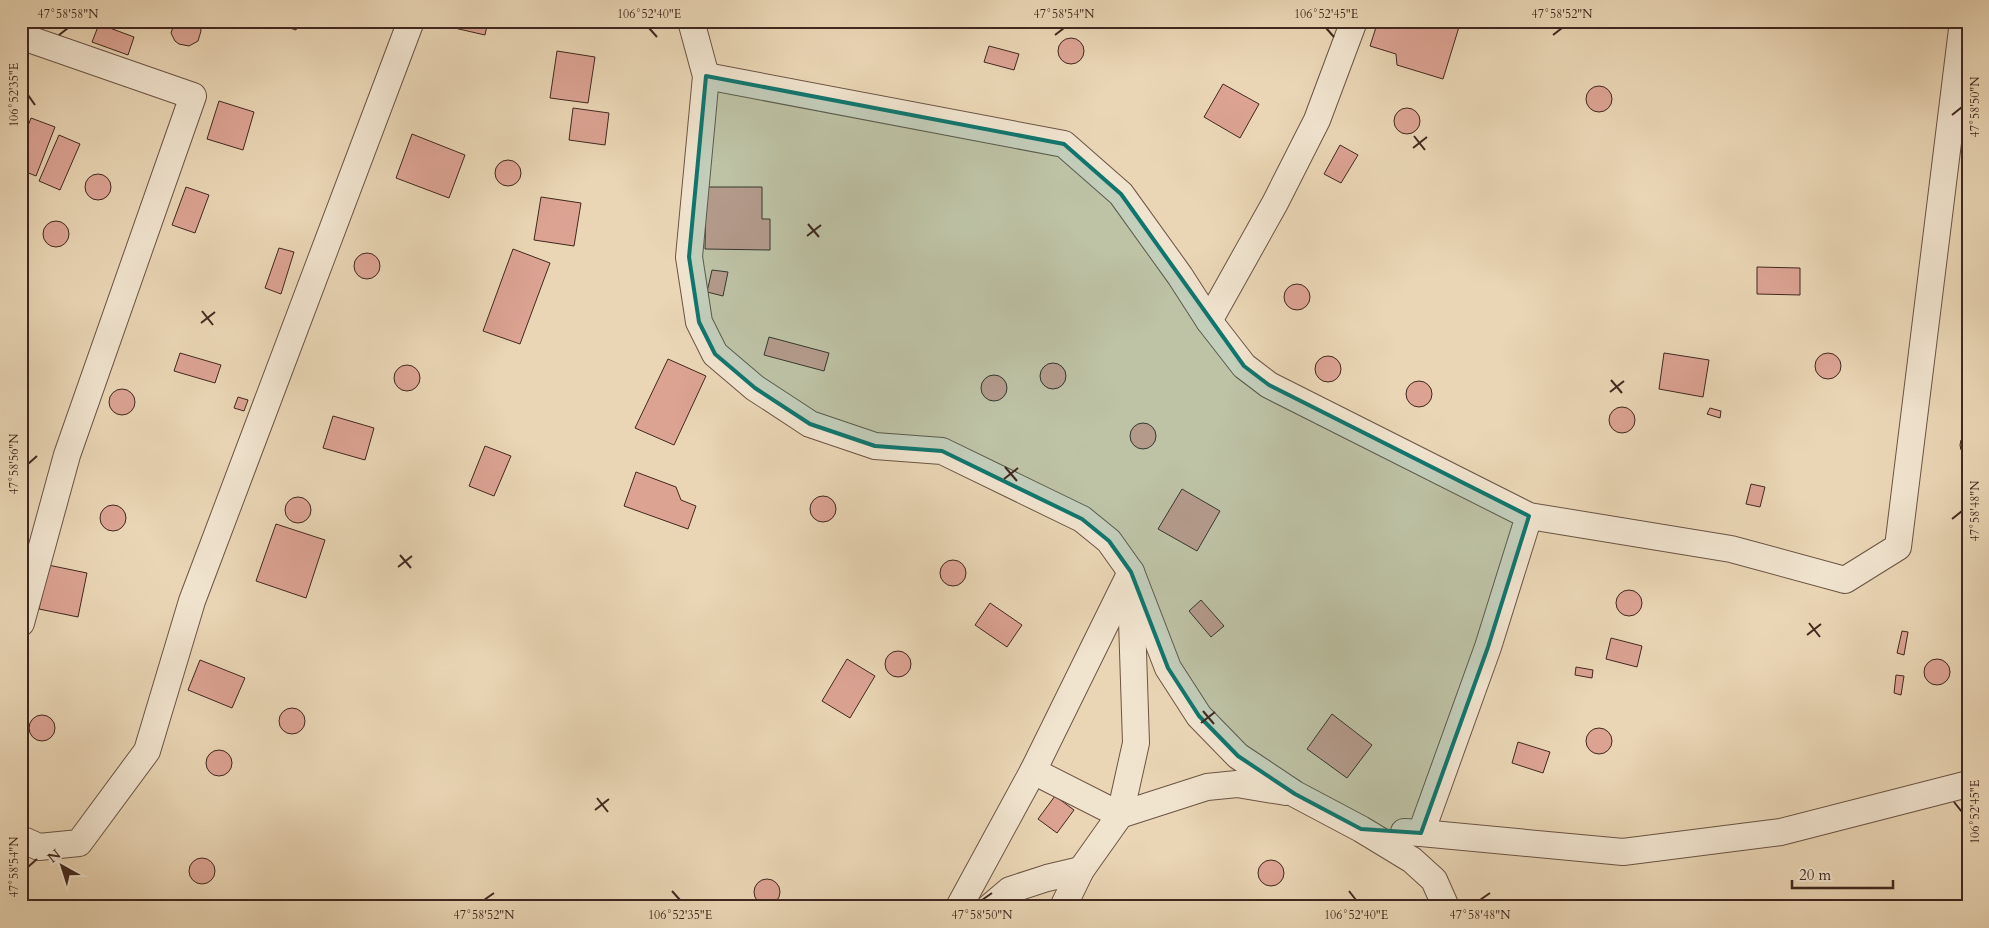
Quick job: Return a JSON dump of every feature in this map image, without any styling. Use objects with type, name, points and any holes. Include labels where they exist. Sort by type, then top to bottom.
[{"type":"street","points":[[21,839],[39,847],[79,843],[147,751],[192,601],[411,21]]},
{"type":"street","points":[[691,21],[706,76],[689,258],[699,322],[715,354],[755,388],[810,424],[875,446],[942,451],[1082,519],[1109,541],[1131,572],[1168,668],[1200,716],[1238,756],[1294,794],[1360,829],[1412,860],[1434,880],[1446,907]]},
{"type":"street","points":[[1209,321],[1275,203],[1317,120],[1354,21]]},
{"type":"street","points":[[706,76],[1064,144],[1121,194],[1180,276],[1209,321],[1244,366],[1269,385],[1529,516],[1731,549],[1845,580],[1898,547],[1963,21]]},
{"type":"street","points":[[21,623],[67,454],[193,96],[28,36]]},
{"type":"street","points":[[1421,833],[1488,646],[1529,516]]},
{"type":"street","points":[[959,907],[1033,771],[1131,572]]},
{"type":"street","points":[[1064,907],[1081,870],[1120,815],[1136,743],[1131,572]]},
{"type":"street","points":[[1033,771],[1120,815],[1207,787],[1237,784],[1294,794]]},
{"type":"street","points":[[1360,829],[1623,852],[1781,832],[1968,784]]},
{"type":"street","points":[[990,907],[1010,890],[1047,878],[1081,870]]},
{"type":"highlighted area","points":[[706,76],[1064,144],[1121,194],[1244,366],[1269,385],[1529,516],[1488,647],[1421,833],[1361,829],[1295,794],[1238,756],[1199,716],[1168,668],[1131,572],[1109,541],[1082,519],[942,451],[875,446],[810,424],[755,388],[715,354],[699,322],[689,257]]},
{"type":"building","points":[[175,21],[199,21],[201,31],[198,41],[189,46],[175,41],[171,33]]},
{"type":"building","points":[[268,21],[299,21],[296,30]]},
{"type":"building","points":[[452,21],[488,21],[485,35],[450,27]]},
{"type":"building","points":[[1378,21],[1442,21],[1459,27],[1443,79],[1397,65],[1396,54],[1370,46]]},
{"type":"building","points":[[99,24],[134,37],[128,55],[92,42]]},
{"type":"building","points":[[1071,38],[1080,42],[1084,51],[1080,60],[1071,64],[1062,60],[1058,51],[1062,42]]},
{"type":"building","points":[[989,46],[1019,54],[1014,70],[984,62]]},
{"type":"building","points":[[557,51],[595,57],[588,103],[550,98]]},
{"type":"building","points":[[1223,84],[1259,104],[1240,138],[1204,117]]},
{"type":"building","points":[[1599,86],[1608,90],[1612,99],[1608,108],[1599,112],[1590,108],[1586,99],[1590,90]]},
{"type":"building","points":[[219,101],[254,112],[243,150],[207,139]]},
{"type":"building","points":[[573,108],[609,113],[605,145],[569,140]]},
{"type":"building","points":[[1407,108],[1416,112],[1420,121],[1416,130],[1407,134],[1398,130],[1394,121],[1398,112]]},
{"type":"building","points":[[31,118],[55,127],[36,176],[21,170],[21,144]]},
{"type":"building","points":[[412,134],[465,155],[449,198],[396,178]]},
{"type":"building","points":[[59,135],[80,144],[60,190],[39,181]]},
{"type":"building","points":[[1340,145],[1358,155],[1341,183],[1324,174]]},
{"type":"building","points":[[508,160],[517,164],[521,173],[517,182],[508,186],[499,182],[495,173],[499,164]]},
{"type":"building","points":[[98,174],[107,178],[111,187],[107,196],[98,200],[89,196],[85,187],[89,178]]},
{"type":"building","points":[[186,187],[209,195],[195,233],[172,225]]},
{"type":"building","points":[[706,187],[762,187],[762,219],[770,219],[770,250],[705,249]]},
{"type":"building","points":[[541,197],[581,203],[574,246],[534,240]]},
{"type":"building","points":[[56,221],[65,225],[69,234],[65,243],[56,247],[47,243],[43,234],[47,225]]},
{"type":"building","points":[[279,248],[294,252],[281,294],[265,288]]},
{"type":"building","points":[[513,249],[550,263],[520,344],[483,331]]},
{"type":"building","points":[[367,253],[376,257],[380,266],[376,275],[367,279],[358,275],[354,266],[358,257]]},
{"type":"building","points":[[1757,267],[1800,268],[1800,295],[1757,294]]},
{"type":"building","points":[[712,270],[728,272],[723,296],[707,292]]},
{"type":"building","points":[[1297,284],[1306,288],[1310,297],[1306,306],[1297,310],[1288,306],[1284,297],[1288,288]]},
{"type":"building","points":[[769,337],[829,353],[824,371],[764,355]]},
{"type":"building","points":[[180,353],[221,365],[215,383],[174,371]]},
{"type":"building","points":[[1664,353],[1709,360],[1703,397],[1659,389]]},
{"type":"building","points":[[1828,353],[1837,357],[1841,366],[1837,375],[1828,379],[1819,375],[1815,366],[1819,357]]},
{"type":"building","points":[[1328,356],[1337,360],[1341,369],[1337,378],[1328,382],[1319,378],[1315,369],[1319,360]]},
{"type":"building","points":[[668,359],[706,376],[674,445],[635,428]]},
{"type":"building","points":[[1053,363],[1062,367],[1066,376],[1062,385],[1053,389],[1044,385],[1040,376],[1044,367]]},
{"type":"building","points":[[407,365],[416,369],[420,378],[416,387],[407,391],[398,387],[394,378],[398,369]]},
{"type":"building","points":[[994,375],[1003,379],[1007,388],[1003,397],[994,401],[985,397],[981,388],[985,379]]},
{"type":"building","points":[[1419,381],[1428,385],[1432,394],[1428,403],[1419,407],[1410,403],[1406,394],[1410,385]]},
{"type":"building","points":[[122,389],[131,393],[135,402],[131,411],[122,415],[113,411],[109,402],[113,393]]},
{"type":"building","points":[[238,397],[248,400],[244,411],[234,408]]},
{"type":"building","points":[[1622,407],[1631,411],[1635,420],[1631,429],[1622,433],[1613,429],[1609,420],[1613,411]]},
{"type":"building","points":[[1710,408],[1721,411],[1720,418],[1707,414]]},
{"type":"building","points":[[333,416],[374,428],[365,460],[323,448]]},
{"type":"building","points":[[1143,423],[1152,427],[1156,436],[1152,445],[1143,449],[1134,445],[1130,436],[1134,427]]},
{"type":"building","points":[[1968,433],[1968,456],[1961,450],[1960,445],[1961,440]]},
{"type":"building","points":[[485,446],[511,456],[494,496],[469,486]]},
{"type":"building","points":[[636,472],[676,487],[681,500],[696,506],[688,529],[624,506]]},
{"type":"building","points":[[1751,484],[1765,487],[1760,507],[1746,504]]},
{"type":"building","points":[[1182,489],[1220,511],[1197,551],[1158,529]]},
{"type":"building","points":[[823,496],[832,500],[836,509],[832,518],[823,522],[814,518],[810,509],[814,500]]},
{"type":"building","points":[[298,497],[307,501],[311,510],[307,519],[298,523],[289,519],[285,510],[289,501]]},
{"type":"building","points":[[113,505],[122,509],[126,518],[122,527],[113,531],[104,527],[100,518],[104,509]]},
{"type":"building","points":[[276,524],[325,540],[306,598],[256,581]]},
{"type":"building","points":[[953,560],[962,564],[966,573],[962,582],[953,586],[944,582],[940,573],[944,564]]},
{"type":"building","points":[[48,565],[87,573],[78,617],[39,609]]},
{"type":"building","points":[[1629,590],[1638,594],[1642,603],[1638,612],[1629,616],[1620,612],[1616,603],[1620,594]]},
{"type":"building","points":[[1201,600],[1224,626],[1211,637],[1189,611]]},
{"type":"building","points":[[990,603],[1022,625],[1007,647],[975,625]]},
{"type":"building","points":[[1902,631],[1908,632],[1904,655],[1897,653]]},
{"type":"building","points":[[1611,638],[1642,646],[1637,667],[1606,659]]},
{"type":"building","points":[[898,651],[907,655],[911,664],[907,673],[898,677],[889,673],[885,664],[889,655]]},
{"type":"building","points":[[847,659],[875,676],[850,718],[822,701]]},
{"type":"building","points":[[1937,659],[1946,663],[1950,672],[1946,681],[1937,685],[1928,681],[1924,672],[1928,663]]},
{"type":"building","points":[[200,660],[245,678],[232,708],[188,690]]},
{"type":"building","points":[[1576,667],[1593,670],[1592,678],[1575,675]]},
{"type":"building","points":[[1896,675],[1904,676],[1901,695],[1894,693]]},
{"type":"building","points":[[292,708],[301,712],[305,721],[301,730],[292,734],[283,730],[279,721],[283,712]]},
{"type":"building","points":[[1332,714],[1372,745],[1347,778],[1307,749]]},
{"type":"building","points":[[42,715],[51,719],[55,728],[51,737],[42,741],[33,737],[29,728],[33,719]]},
{"type":"building","points":[[1599,728],[1608,732],[1612,741],[1608,750],[1599,754],[1590,750],[1586,741],[1590,732]]},
{"type":"building","points":[[1518,742],[1550,752],[1543,773],[1512,763]]},
{"type":"building","points":[[219,750],[228,754],[232,763],[228,772],[219,776],[210,772],[206,763],[210,754]]},
{"type":"building","points":[[1055,796],[1074,810],[1057,833],[1038,819]]},
{"type":"building","points":[[202,858],[211,862],[215,871],[211,880],[202,884],[193,880],[189,871],[193,862]]},
{"type":"building","points":[[1271,860],[1280,864],[1284,873],[1280,882],[1271,886],[1262,882],[1258,873],[1262,864]]},
{"type":"building","points":[[767,879],[776,883],[780,892],[776,901],[767,905],[758,901],[754,892],[758,883]]}]
